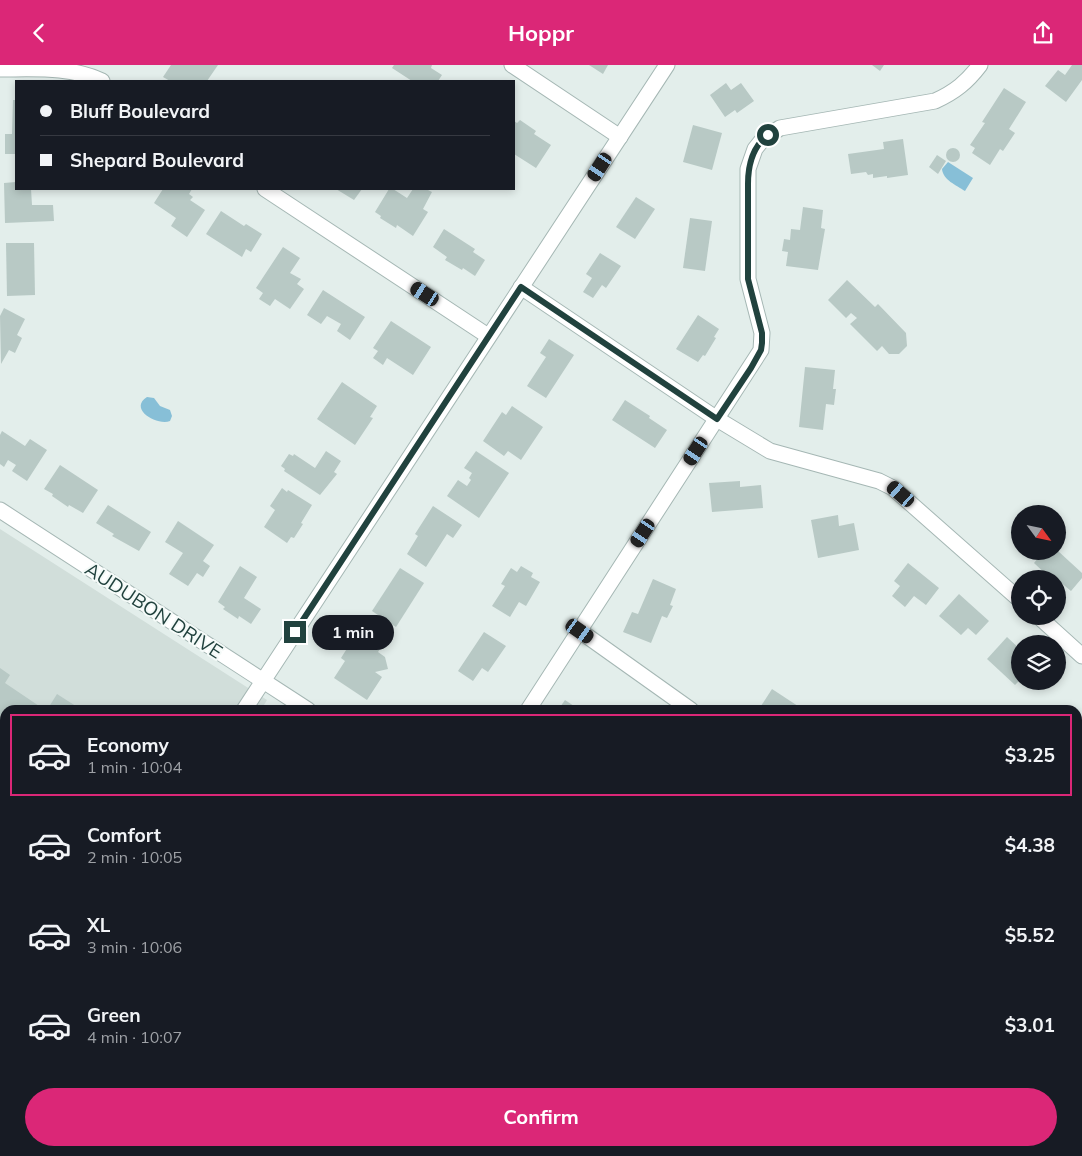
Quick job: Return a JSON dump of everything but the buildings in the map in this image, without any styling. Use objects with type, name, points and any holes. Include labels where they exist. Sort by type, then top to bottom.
[{"type":"street","points":[[512,65],[620,137]]},
{"type":"street","points":[[247,705],[667,65]]},
{"type":"street","points":[[531,705],[761,350],[762,333],[748,279],[748,184],[750,162],[755,149],[763,139],[780,128],[935,101],[962,86],[980,65]]},
{"type":"street","points":[[0,69],[57,69],[84,74],[99,80]]},
{"type":"street","points":[[267,190],[488,337]]},
{"type":"street","points":[[521,287],[717,419],[770,451],[879,481],[893,488],[1011,593]]},
{"type":"street","name":"AUDUBON DRIVE","points":[[0,510],[300,705]]},
{"type":"street","points":[[1048,625],[1082,656]]},
{"type":"street","points":[[580,631],[683,705]]},
{"type":"shaded area","points":[[0,529],[267,700],[264,705],[0,705]]},
{"type":"water","points":[[948,162],[973,178],[965,191],[950,182],[943,173],[942,169]]},
{"type":"water","points":[[147,397],[154,398],[160,406],[170,410],[172,416],[170,421],[164,422],[152,419],[142,411],[142,402]]},
{"type":"route","points":[[295,632],[521,287],[717,419],[761,350],[762,333],[748,279],[748,169],[755,149],[768,135]]}]
